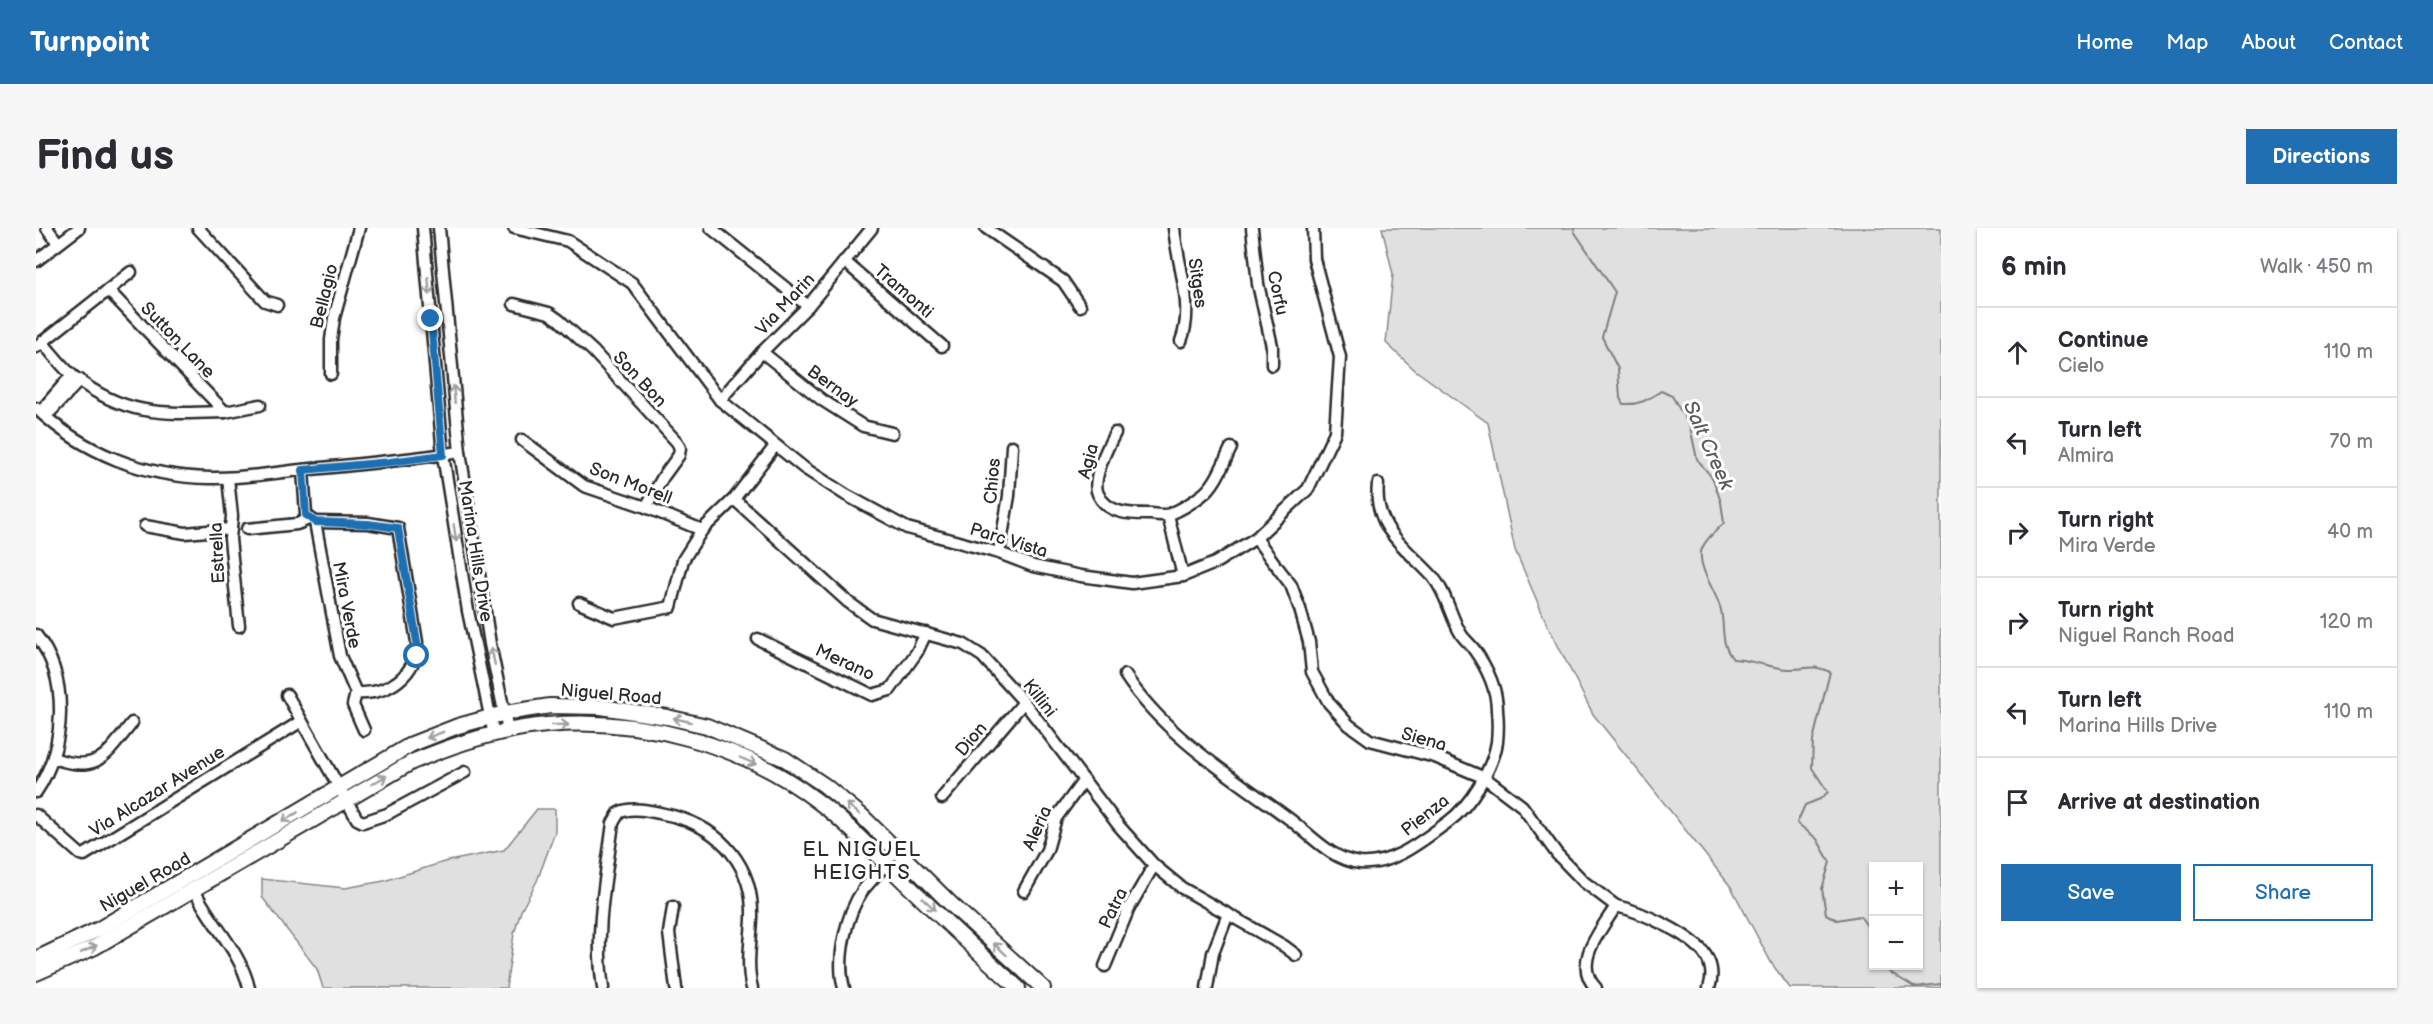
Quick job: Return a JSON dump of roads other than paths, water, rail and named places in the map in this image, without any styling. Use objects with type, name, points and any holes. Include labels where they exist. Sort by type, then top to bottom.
[{"type":"main road","name":"Niguel Road","points":[[36,973],[95,946],[194,889],[343,793],[412,744],[458,726],[505,713],[550,706],[601,707],[667,717],[707,726],[785,759],[824,785],[854,810],[1043,988]]},
{"type":"main road","name":"Niguel Road","points":[[36,959],[99,929],[236,849],[343,793],[453,744],[508,731],[547,725],[611,725],[698,740],[777,773],[816,799],[846,824],[1018,988]]},
{"type":"main road","points":[[144,904],[152,905],[180,890],[194,889],[196,880],[231,859],[236,849]]},
{"type":"street","points":[[47,228],[58,243]]},
{"type":"street","points":[[36,261],[80,228]]},
{"type":"street","points":[[198,228],[265,301],[277,305]]},
{"type":"street","name":"Bellagio","points":[[331,374],[331,340],[334,318],[359,228]]},
{"type":"street","name":"Marina Hills Drive","points":[[423,228],[443,455],[468,611],[494,735]]},
{"type":"street","name":"Marina Hills Drive","points":[[439,228],[460,452],[490,644],[508,731]]},
{"type":"street","name":"Parc Vista","points":[[514,228],[568,241],[632,283],[720,400],[804,468],[846,495],[907,528],[999,553],[1033,566],[1132,583],[1183,576],[1215,563],[1256,538],[1308,489],[1335,432],[1340,357],[1314,259],[1313,228]]},
{"type":"street","points":[[711,228],[808,306]]},
{"type":"street","name":"Via Marin","points":[[720,400],[762,352],[808,306],[872,228]]},
{"type":"street","points":[[986,228],[1063,281],[1080,306]]},
{"type":"street","name":"Sitges","points":[[1174,228],[1186,301],[1187,327],[1181,341]]},
{"type":"street","name":"Corfu","points":[[1252,228],[1258,284],[1272,346],[1272,365]]},
{"type":"street","name":"Tramonti","points":[[844,261],[942,345]]},
{"type":"street","points":[[131,272],[39,344],[76,378],[106,399],[131,409],[171,414],[225,412],[260,405]]},
{"type":"street","name":"Sutton Lane","points":[[108,290],[225,412]]},
{"type":"street","name":"Son Bon","points":[[514,304],[549,313],[559,320],[593,351],[677,442],[680,448],[679,455],[646,507]]},
{"type":"street","name":"Bernay","points":[[762,352],[822,400],[863,426],[892,433]]},
{"type":"street","points":[[76,378],[39,411],[62,430],[104,455],[129,465],[174,476],[228,478],[390,462],[460,452]]},
{"type":"street","name":"Agia","points":[[1115,433],[1104,452],[1096,486],[1098,494],[1107,506],[1117,511],[1129,514],[1168,515]]},
{"type":"street","name":"Son Morell","points":[[522,440],[584,486],[646,507],[702,530]]},
{"type":"street","points":[[579,603],[614,618],[671,607],[683,560],[702,530],[734,499],[775,446]]},
{"type":"street","name":"Chios","points":[[999,553],[1009,496],[1011,446]]},
{"type":"street","points":[[1183,576],[1168,515],[1203,494],[1214,483],[1231,448]]},
{"type":"street","name":"Mira Verde","points":[[303,470],[306,515],[312,521],[340,656],[356,693],[352,705],[364,730]]},
{"type":"street","name":"Estrella","points":[[228,478],[232,516],[230,539],[239,626]]},
{"type":"street","name":"Pienza","points":[[1125,675],[1137,693],[1203,758],[1290,819],[1319,844],[1345,858],[1361,863],[1392,859],[1456,816],[1485,778],[1497,743],[1497,708],[1491,677],[1473,648],[1461,634],[1444,594],[1432,577],[1399,545],[1385,523],[1377,496],[1378,484]]},
{"type":"street","name":"Killini","points":[[734,499],[864,614],[883,623],[963,644],[985,654],[1119,826],[1154,865],[1182,888],[1296,955]]},
{"type":"street","points":[[247,529],[312,521],[398,528],[417,642],[417,656],[397,683],[368,693],[356,693]]},
{"type":"street","points":[[145,526],[185,533],[231,529]]},
{"type":"street","name":"Siena","points":[[1256,538],[1291,585],[1309,642],[1312,672],[1329,703],[1349,725],[1370,740],[1435,757],[1485,778],[1522,806],[1557,854],[1584,882],[1616,906],[1665,925],[1689,940],[1705,954],[1711,968],[1709,988]]},
{"type":"street","name":"Merano","points":[[758,639],[872,695],[890,690],[917,652],[926,633]]},
{"type":"street","points":[[36,635],[53,668],[61,699],[61,726],[53,758],[36,792]]},
{"type":"street","points":[[287,695],[300,722],[357,819],[363,822],[387,814],[465,772]]},
{"type":"street","name":"Dion","points":[[942,798],[1024,702]]},
{"type":"street","name":"Via Alcazar Avenue","points":[[36,815],[84,855],[300,722]]},
{"type":"street","points":[[53,758],[68,763],[89,764],[105,757],[132,723]]},
{"type":"street","name":"Aleria","points":[[1024,891],[1047,849],[1056,818],[1084,780]]},
{"type":"street","points":[[603,988],[599,949],[600,917],[613,823],[618,813],[623,810],[693,822],[712,832],[729,847],[743,868],[751,892],[752,919],[749,948],[752,988]]},
{"type":"street","points":[[844,988],[840,973],[846,929],[862,892],[895,850]]},
{"type":"street","name":"Patra","points":[[1105,966],[1129,908],[1154,865]]},
{"type":"street","points":[[194,889],[200,902],[237,954],[249,988]]},
{"type":"street","points":[[1596,988],[1586,973],[1586,962],[1590,949],[1616,906]]},
{"type":"street","points":[[673,907],[669,933],[676,988]]},
{"type":"street","points":[[1207,988],[1213,952],[1227,914]]},
{"type":"waterway","name":"Salt Creek","points":[[1575,228],[1574,231],[1615,292],[1602,337],[1618,369],[1620,398],[1623,404],[1643,401],[1661,391],[1672,396],[1690,427],[1697,459],[1713,479],[1721,502],[1724,523],[1704,544],[1701,559],[1721,610],[1725,642],[1729,653],[1733,659],[1775,667],[1789,669],[1813,667],[1830,672],[1813,740],[1812,768],[1828,792],[1820,799],[1805,805],[1797,823],[1817,839],[1830,862],[1822,889],[1826,914],[1837,920],[1860,916],[1869,929]]},
{"type":"waterway","name":"Salt Creek","points":[[1887,970],[1914,987],[1941,984]]},
{"type":"district","name":"EL NIGUEL HEIGHTS","points":[[862,860]]}]
